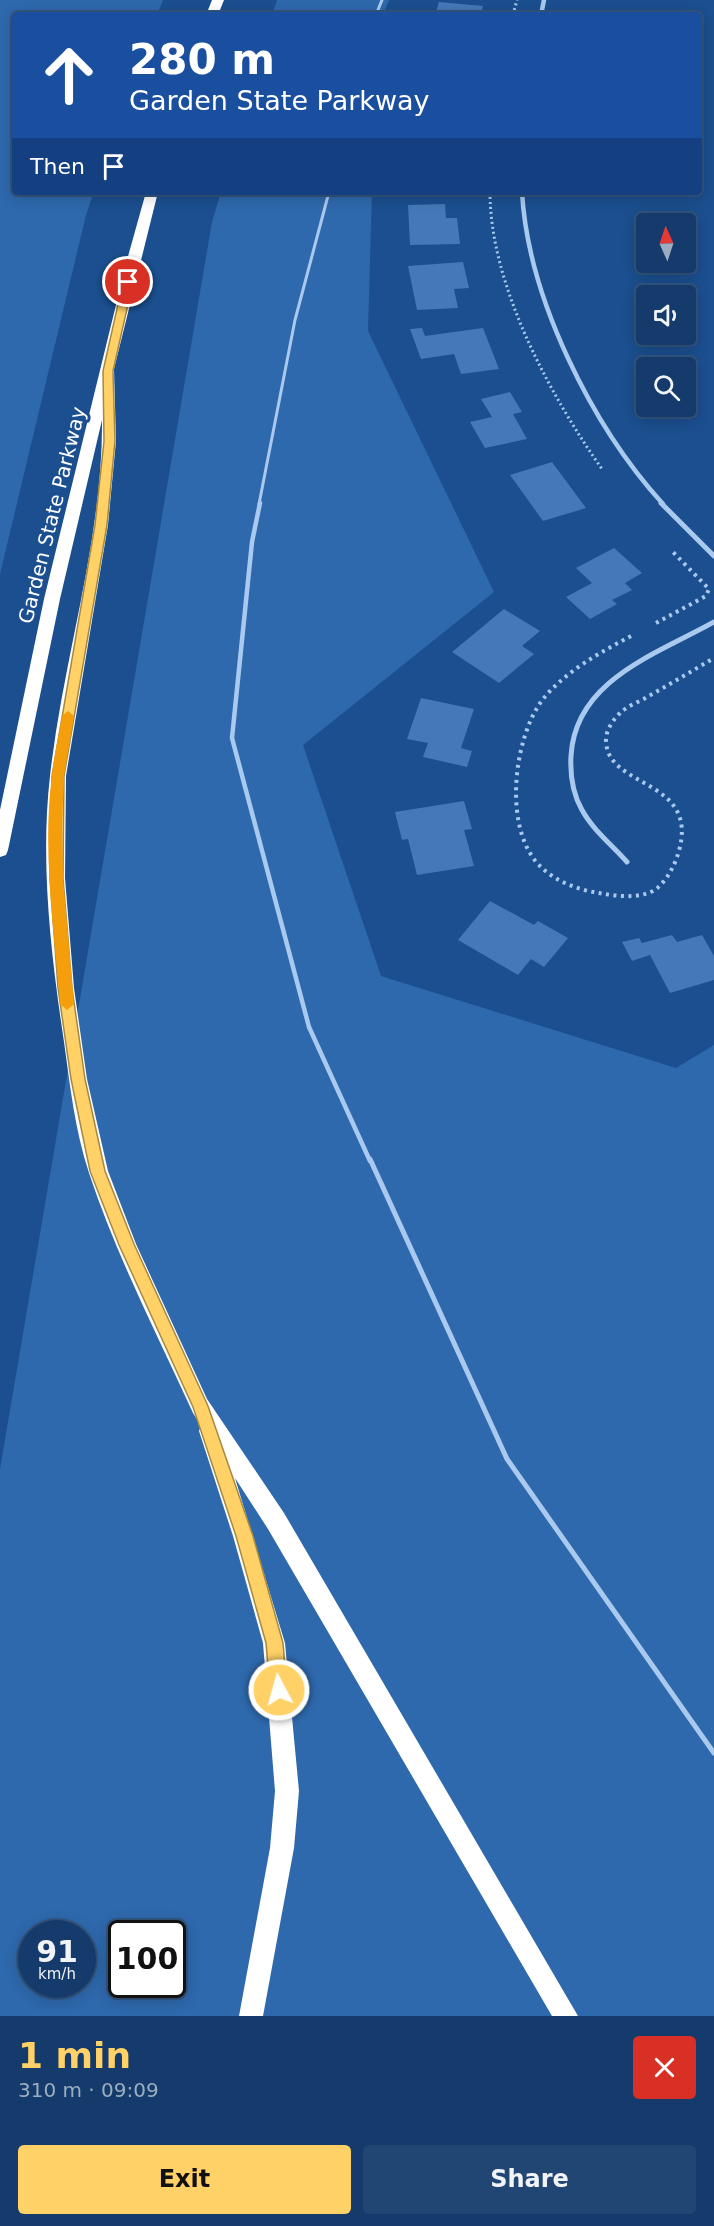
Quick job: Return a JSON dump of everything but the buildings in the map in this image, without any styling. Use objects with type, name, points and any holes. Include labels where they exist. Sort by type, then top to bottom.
[{"type":"highway","name":"Garden State Parkway","points":[[0,850],[52,599],[133,260],[151,195]]},
{"type":"highway","points":[[108,371],[109,441],[101,525],[58,776],[56,878],[65,988],[78,1079],[98,1171],[127,1245],[200,1406],[244,1536],[274,1643],[284,1736],[287,1791],[282,1848],[251,2016]]},
{"type":"highway","points":[[200,1406],[276,1521],[566,2016]]},
{"type":"street","points":[[522,195],[530,254],[540,286],[563,346],[605,431],[672,518],[714,556]]},
{"type":"street","points":[[627,862],[580,808],[570,770],[572,736],[593,696],[616,678],[714,622]]},
{"type":"lane","points":[[328,195],[295,320],[252,542],[232,738],[309,1027],[507,1459],[714,1753]]},
{"type":"path","points":[[490,195],[496,244],[512,303],[527,343],[558,402],[604,471]]},
{"type":"path","points":[[653,624],[706,596],[709,590],[665,543]]},
{"type":"path","points":[[635,634],[594,656],[557,685],[540,704],[519,744],[514,776],[518,823],[529,854],[541,868],[560,883],[602,895],[625,895],[652,891],[674,868],[683,842],[683,828],[670,800],[647,782],[621,769],[606,751],[606,732],[620,712],[714,658]]},
{"type":"shaded area","points":[[0,0],[163,0],[158,12],[12,12],[12,195],[93,195],[86,215],[0,574]]},
{"type":"shaded area","points":[[277,0],[389,0],[384,12],[273,12]]},
{"type":"shaded area","points":[[220,195],[372,195],[368,331],[494,592],[303,745],[381,976],[676,1068],[714,1045],[714,2016],[0,2016],[0,1469],[212,222]]},
{"type":"slow traffic","points":[[67,1004],[56,878],[56,826],[58,776],[68,716]]},
{"type":"route","points":[[128,282],[108,371],[109,441],[101,525],[58,776],[56,878],[65,988],[78,1079],[98,1171],[127,1245],[200,1406],[244,1536],[274,1643],[279,1690]]}]
